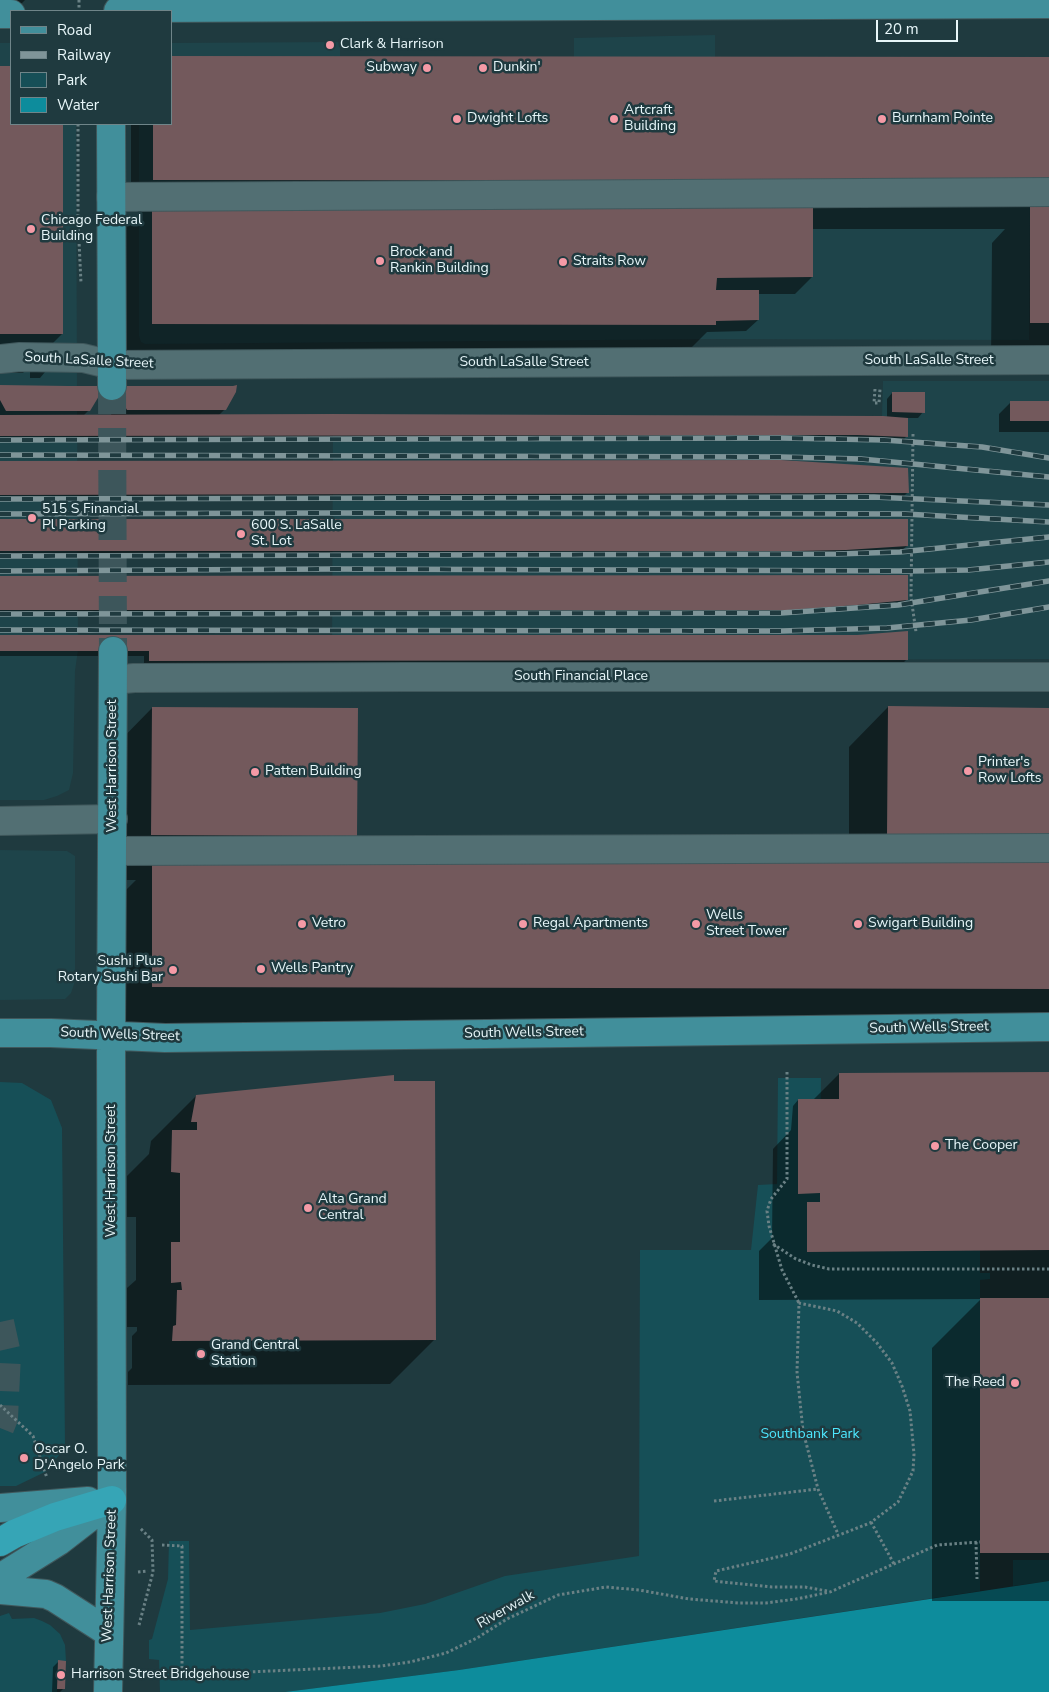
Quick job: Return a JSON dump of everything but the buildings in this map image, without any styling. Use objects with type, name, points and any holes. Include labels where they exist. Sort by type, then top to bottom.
[{"type":"highway","points":[[0,1542],[55,1517],[112,1500]]},
{"type":"main road","points":[[135,10],[170,8],[1049,4]]},
{"type":"main road","points":[[111,125],[112,376]]},
{"type":"main road","name":"West Harrison Street","points":[[108,1692],[112,1500],[111,1036],[113,651]]},
{"type":"main road","name":"South Wells Street","points":[[0,1033],[165,1038],[1049,1027]]},
{"type":"main road","points":[[0,1508],[112,1500]]},
{"type":"main road","points":[[0,1578],[59,1541],[112,1500]]},
{"type":"main road","points":[[0,1590],[46,1594],[108,1632]]},
{"type":"street","points":[[111,197],[1049,192]]},
{"type":"street","name":"South LaSalle Street","points":[[0,359],[20,357],[82,358],[112,376],[1049,360]]},
{"type":"street","name":"South Financial Place","points":[[113,680],[134,678],[409,676],[1049,677]]},
{"type":"street","points":[[0,821],[113,820]]},
{"type":"street","points":[[112,851],[1049,848]]},
{"type":"path","points":[[78,125],[78,220],[82,288]]},
{"type":"path","points":[[874,389],[874,403],[879,403],[880,389],[883,389]]},
{"type":"path","points":[[913,434],[911,597],[916,632]]},
{"type":"path","points":[[787,1072],[787,1179],[771,1199],[767,1211],[773,1244],[782,1270],[799,1303],[797,1372],[800,1407],[808,1454],[818,1489],[838,1534]]},
{"type":"path","points":[[773,1244],[796,1260],[829,1269],[1049,1269]]},
{"type":"path","points":[[799,1303],[837,1311],[857,1323],[877,1343],[892,1363],[910,1411],[914,1454],[913,1472],[898,1502],[886,1513],[871,1522],[790,1554],[716,1571],[714,1581],[805,1587],[830,1592]]},
{"type":"path","points":[[0,1405],[33,1436],[49,1484]]},
{"type":"path","points":[[714,1501],[818,1489]]},
{"type":"path","points":[[871,1522],[894,1564]]},
{"type":"path","name":"Riverwalk","points":[[162,1545],[182,1546],[182,1675],[382,1666],[410,1662],[446,1653],[537,1604],[565,1594],[606,1587],[639,1590],[689,1599],[739,1603],[766,1603],[830,1592],[937,1545],[978,1542],[976,1579]]},
{"type":"path","points":[[137,1572],[148,1572]]},
{"type":"shaded area","points":[[715,35],[715,182],[1030,202],[1029,340],[715,339],[145,344],[141,342],[139,336],[139,125],[172,125],[172,43],[340,42],[340,196],[574,194],[574,38]]},
{"type":"shaded area","points":[[0,43],[10,43],[10,125],[76,125],[78,650],[75,671],[73,773],[69,790],[44,800],[0,800]]},
{"type":"shaded area","points":[[883,381],[1049,381],[1049,659],[332,661],[333,414],[882,416]]},
{"type":"shaded area","points":[[0,850],[67,851],[75,856],[75,981],[71,993],[65,999],[0,1000]]},
{"type":"green space","name":"Southbank Park","points":[[778,1078],[821,1078],[820,1202],[807,1202],[807,1252],[980,1250],[980,1273],[990,1273],[990,1279],[980,1280],[980,1591],[459,1670],[285,1692],[160,1692],[159,1660],[149,1659],[149,1640],[152,1639],[168,1579],[169,1541],[189,1541],[190,1630],[380,1613],[425,1604],[505,1576],[639,1556],[640,1250],[751,1250],[758,1185],[777,1184]]},
{"type":"green space","points":[[0,1082],[22,1083],[51,1100],[62,1128],[65,1447],[47,1471],[16,1486],[0,1486]]},
{"type":"green space","points":[[1013,1560],[1049,1560],[1049,1581],[1013,1586]]},
{"type":"green space","points":[[9,1613],[12,1619],[34,1618],[42,1621],[60,1634],[65,1645],[66,1661],[58,1661],[57,1692],[0,1692],[0,1616]]},
{"type":"water","points":[[1049,1581],[1049,1692],[285,1692],[459,1670]]},
{"type":"tunnel","points":[[112,386],[113,651]]},
{"type":"tunnel","points":[[0,1322],[7,1354],[4,1418],[0,1428]]},
{"type":"railway","points":[[0,440],[781,438],[884,440],[982,447],[1049,458]]},
{"type":"railway","points":[[0,455],[781,457],[861,459],[1049,477]]},
{"type":"railway","points":[[0,499],[874,497],[1049,505]]},
{"type":"railway","points":[[0,514],[905,514],[1049,522]]},
{"type":"railway","points":[[0,556],[836,554],[900,552],[1049,537]]},
{"type":"railway","points":[[0,571],[332,569],[911,571],[968,570],[1049,562]]},
{"type":"railway","points":[[0,614],[781,613],[898,605],[1049,581]]},
{"type":"railway","points":[[0,630],[781,631],[887,628],[971,620],[1049,607]]},
{"type":"place","name":"Clark & Harrison","points":[[330,45]]},
{"type":"place","name":"Subway","points":[[427,68]]},
{"type":"place","name":"Dunkin'","points":[[483,68]]},
{"type":"place","name":"Dwight Lofts","points":[[457,119]]},
{"type":"place","name":"Artcraft Building","points":[[614,119]]},
{"type":"place","name":"Burnham Pointe","points":[[882,119]]},
{"type":"place","name":"Chicago Federal Building","points":[[31,229]]},
{"type":"place","name":"Brock and Rankin Building","points":[[380,261]]},
{"type":"place","name":"Straits Row","points":[[563,262]]},
{"type":"place","name":"515 S Financial Pl Parking","points":[[32,518]]},
{"type":"place","name":"600 S. LaSalle St. Lot","points":[[241,534]]},
{"type":"place","name":"Printer's Row Lofts","points":[[968,771]]},
{"type":"place","name":"Patten Building","points":[[255,772]]},
{"type":"place","name":"Vetro","points":[[302,924]]},
{"type":"place","name":"Regal Apartments","points":[[523,924]]},
{"type":"place","name":"Wells Street Tower","points":[[696,924]]},
{"type":"place","name":"Swigart Building","points":[[858,924]]},
{"type":"place","name":"Wells Pantry","points":[[261,969]]},
{"type":"place","name":"Sushi Plus Rotary Sushi Bar","points":[[173,970]]},
{"type":"place","name":"The Cooper","points":[[935,1146]]},
{"type":"place","name":"Alta Grand Central","points":[[308,1208]]},
{"type":"place","name":"Grand Central Station","points":[[201,1354]]},
{"type":"place","name":"The Reed","points":[[1015,1383]]},
{"type":"place","name":"Oscar O. D'Angelo Park","points":[[24,1458]]},
{"type":"place","name":"Harrison Street Bridgehouse","points":[[61,1675]]}]
